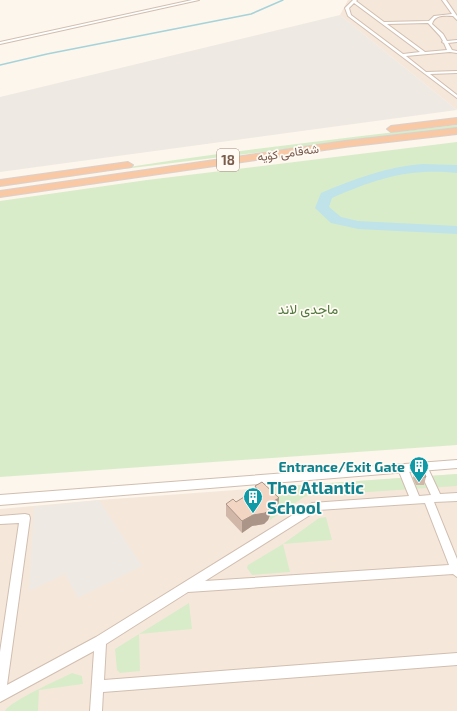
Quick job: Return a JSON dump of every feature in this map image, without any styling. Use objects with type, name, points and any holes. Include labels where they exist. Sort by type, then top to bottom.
[{"type":"highway","name":"شەقامی کۆیە","points":[[177,158],[457,121]]},
{"type":"highway","name":"شەقامی کۆیە","points":[[0,183],[70,178],[457,131]]},
{"type":"highway","name":"شەقامی کۆیە","points":[[0,194],[138,164]]},
{"type":"street","points":[[0,43],[197,0]]},
{"type":"street","points":[[424,53],[355,0],[347,8],[349,15],[457,97]]},
{"type":"street","points":[[444,0],[455,17]]},
{"type":"street","points":[[383,23],[430,22],[435,16],[455,17]]},
{"type":"street","points":[[430,22],[432,28],[442,35],[444,42],[450,51]]},
{"type":"street","points":[[444,42],[457,41]]},
{"type":"street","points":[[402,55],[450,51],[457,52]]},
{"type":"street","points":[[425,73],[457,72]]},
{"type":"street","points":[[0,500],[457,464]]},
{"type":"street","points":[[188,587],[457,570],[423,467]]},
{"type":"street","points":[[403,469],[416,500]]},
{"type":"street","points":[[0,695],[100,641],[316,506],[457,497]]},
{"type":"street","points":[[0,520],[25,518],[0,695]]},
{"type":"street","points":[[96,711],[100,641]]},
{"type":"street","points":[[98,686],[457,658]]},
{"type":"shaded area","points":[[348,0],[457,0],[457,110],[340,15]]},
{"type":"shaded area","points":[[340,15],[457,110],[0,172],[0,97]]},
{"type":"shaded area","points":[[457,474],[457,711],[0,711],[0,509],[99,500]]},
{"type":"shaded area","points":[[99,500],[142,566],[78,598],[65,574],[29,591],[34,507]]},
{"type":"green space","points":[[457,125],[457,128],[91,173],[228,153]]},
{"type":"green space","name":"ماجدی لاند","points":[[457,142],[457,445],[0,477],[0,201],[147,180]]},
{"type":"green space","points":[[457,474],[457,486],[304,497],[270,520],[269,513],[278,509],[261,494],[271,487]]},
{"type":"green space","points":[[326,517],[332,540],[283,544],[319,518]]},
{"type":"green space","points":[[283,544],[290,572],[252,575],[247,568],[248,565]]},
{"type":"green space","points":[[189,603],[192,629],[139,634]]},
{"type":"green space","points":[[139,634],[140,671],[120,673],[117,670],[115,649]]},
{"type":"green space","points":[[72,673],[82,676],[83,684],[39,690],[38,711],[5,711],[25,696]]},
{"type":"building","points":[[415,470],[423,470],[426,477],[418,477]]},
{"type":"building","points":[[262,482],[279,498],[270,503],[269,509],[265,513],[253,515],[242,521],[226,504],[233,499],[236,502],[257,489],[255,486]]},
{"type":"waterway","points":[[0,65],[47,54],[251,14],[283,0]]},
{"type":"waterway","points":[[457,169],[422,167],[390,172],[358,182],[326,196],[322,208],[336,220],[358,225],[457,230]]},
{"type":"place","name":"Entrance/Exit Gate","points":[[419,483]]},
{"type":"place","name":"The Atlantic School","points":[[253,514]]}]
